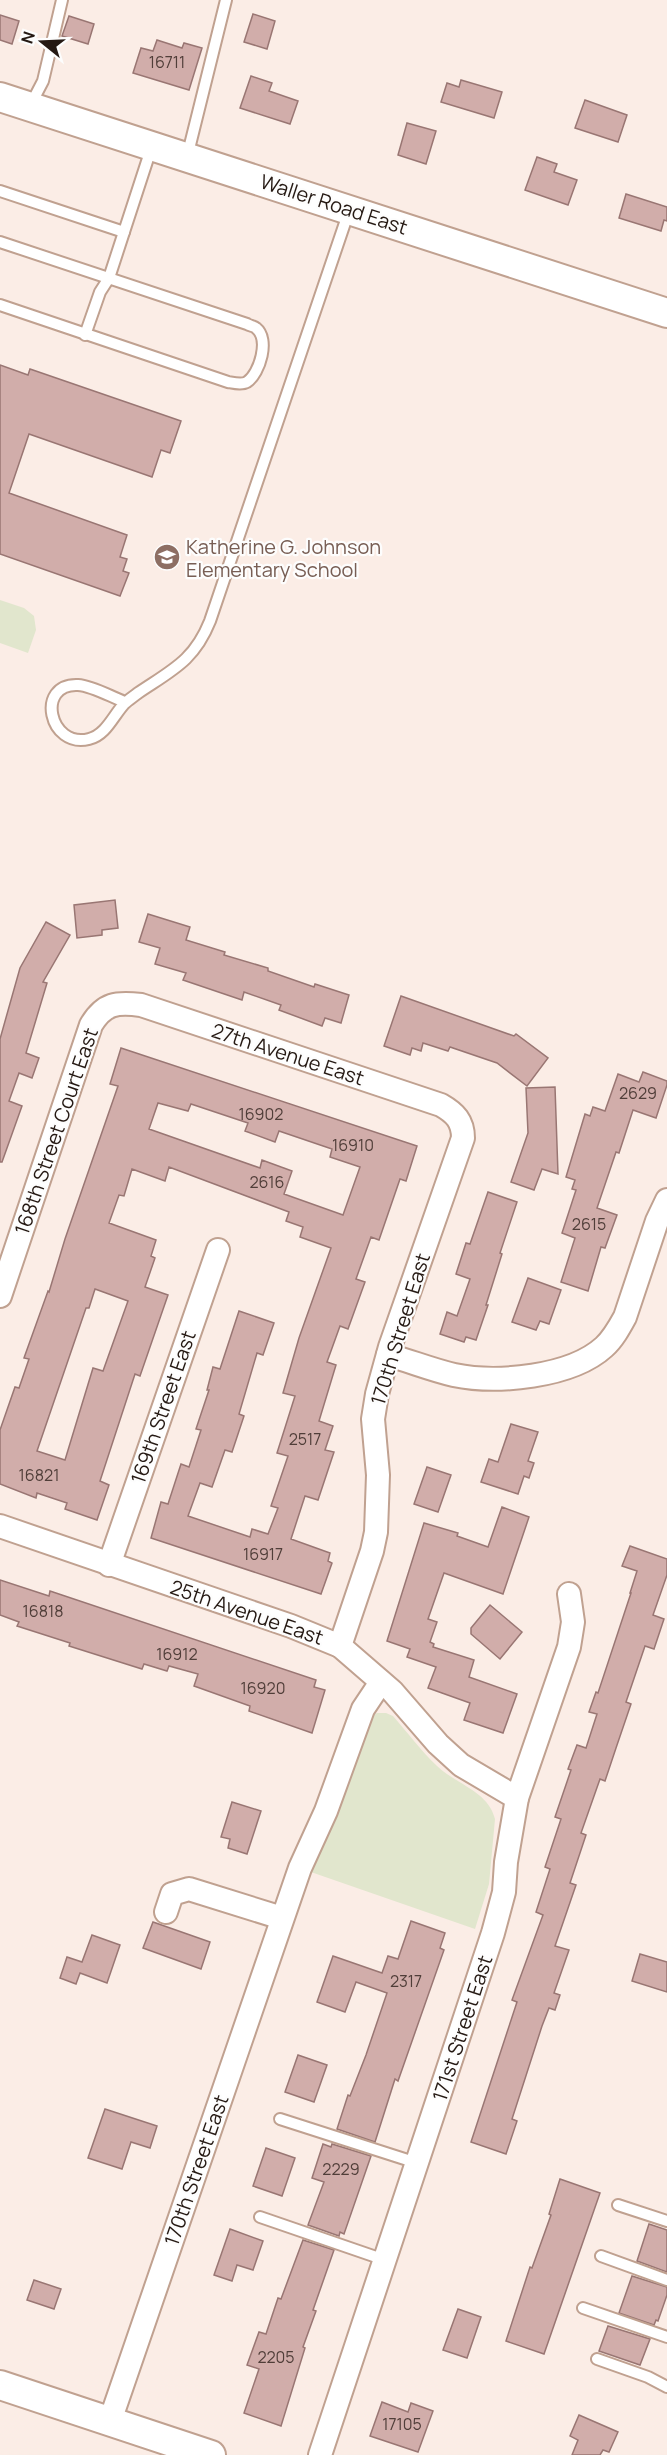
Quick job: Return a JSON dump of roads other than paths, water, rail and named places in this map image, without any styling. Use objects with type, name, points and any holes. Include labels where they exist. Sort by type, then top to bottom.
[{"type":"street","name":"Waller Road East","points":[[0,97],[667,313]]},
{"type":"street","name":"27th Avenue East","points":[[108,1007],[124,1003],[141,1005],[441,1105],[452,1111],[461,1122]]},
{"type":"street","name":"168th Street Court East","points":[[0,1296],[91,1025],[99,1012],[108,1007]]},
{"type":"street","name":"170th Street East","points":[[340,1646],[372,1551],[376,1532],[378,1475],[373,1419],[377,1394],[388,1354],[464,1138],[461,1122]]},
{"type":"street","points":[[388,1354],[454,1375],[499,1379],[566,1367],[587,1359],[604,1347],[619,1329],[657,1221],[667,1200]]},
{"type":"street","name":"169th Street East","points":[[109,1565],[218,1250]]},
{"type":"street","name":"25th Avenue East","points":[[0,1526],[291,1626],[340,1646],[381,1682],[438,1744],[461,1765],[517,1798]]},
{"type":"street","name":"171st Street East","points":[[320,2455],[493,1933],[504,1892],[506,1862],[517,1798],[569,1647],[573,1622],[570,1594]]},
{"type":"street","name":"170th Street East","points":[[110,2421],[300,1868],[326,1811],[363,1709],[381,1682]]},
{"type":"street","points":[[166,1912],[172,1894],[189,1889],[282,1918]]},
{"type":"street","points":[[0,2385],[211,2455]]},
{"type":"lane","points":[[30,107],[43,81],[62,0]]},
{"type":"lane","points":[[187,157],[226,0]]},
{"type":"lane","points":[[85,335],[100,291],[109,278],[152,146]]},
{"type":"lane","points":[[0,191],[124,232]]},
{"type":"lane","points":[[125,702],[84,686],[69,686],[56,695],[51,702],[51,717],[64,734],[77,739],[89,739],[104,730],[125,702],[188,659],[205,633],[349,209]]},
{"type":"lane","points":[[0,242],[257,329],[263,345],[255,373],[247,382],[239,384],[85,335],[0,305]]},
{"type":"lane","points":[[280,2119],[417,2163]]},
{"type":"lane","points":[[618,2205],[667,2221]]},
{"type":"lane","points":[[260,2217],[385,2260]]},
{"type":"lane","points":[[601,2256],[667,2280]]},
{"type":"lane","points":[[583,2308],[667,2337]]},
{"type":"lane","points":[[597,2359],[648,2377],[667,2387]]},
{"type":"place","name":"Katherine G. Johnson Elementary School","points":[[167,557]]}]
